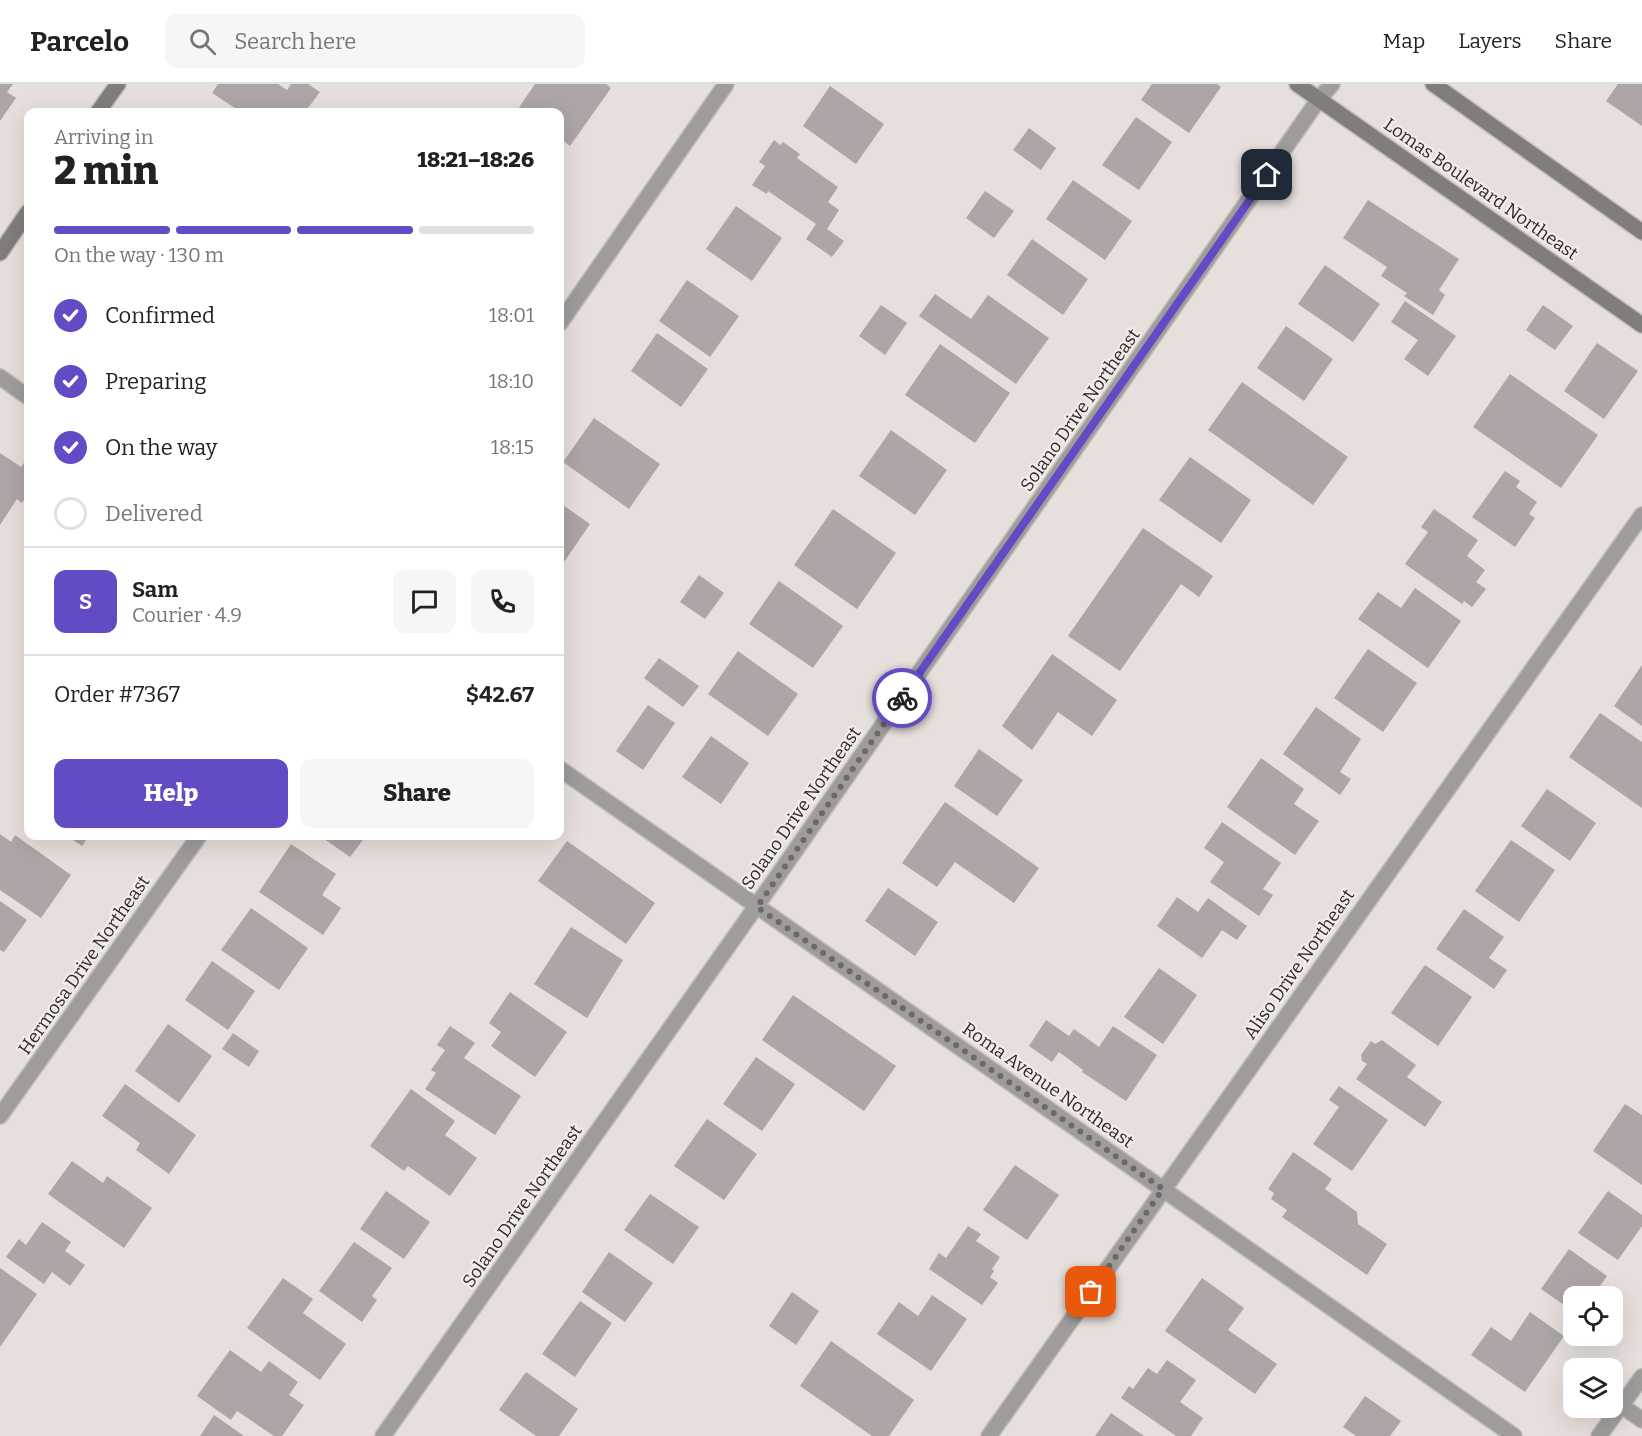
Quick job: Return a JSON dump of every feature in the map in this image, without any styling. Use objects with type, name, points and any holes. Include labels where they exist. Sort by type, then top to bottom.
[{"type":"main road","points":[[101,108],[118,84]]},
{"type":"main road","name":"Lomas Boulevard Northeast","points":[[1297,84],[1642,325]]},
{"type":"main road","points":[[1434,84],[1642,232]]},
{"type":"main road","points":[[0,253],[24,218]]},
{"type":"street","points":[[564,317],[726,84]]},
{"type":"street","name":"Solano Drive Northeast","points":[[383,1436],[757,907],[1319,99],[1332,84]]},
{"type":"street","points":[[0,377],[24,394]]},
{"type":"street","name":"Aliso Drive Northeast","points":[[989,1436],[1642,515]]},
{"type":"street","name":"Roma Avenue Northeast","points":[[564,772],[1514,1436]]},
{"type":"street","name":"Hermosa Drive Northeast","points":[[0,1116],[196,840]]},
{"type":"street","points":[[1623,1405],[1642,1377]]},
{"type":"street","points":[[1623,1407],[1642,1420]]},
{"type":"street","points":[[1599,1436],[1613,1418]]},
{"type":"building","points":[[0,84],[13,84],[7,92],[16,98],[0,121]]},
{"type":"building","points":[[218,84],[278,84],[287,90],[291,84],[308,84],[320,92],[308,108],[235,108],[212,93]]},
{"type":"building","points":[[535,84],[606,84],[611,88],[570,146],[564,141],[564,108],[519,108]]},
{"type":"building","points":[[1152,84],[1217,84],[1221,87],[1189,133],[1141,100]]},
{"type":"building","points":[[1618,84],[1642,84],[1642,126],[1606,101]]},
{"type":"building","points":[[830,86],[884,124],[856,164],[803,126]]},
{"type":"building","points":[[1136,117],[1172,142],[1139,190],[1102,165]]},
{"type":"building","points":[[1029,128],[1056,148],[1041,170],[1013,150]]},
{"type":"building","points":[[774,140],[780,145],[783,142],[800,154],[797,158],[838,187],[828,202],[839,210],[827,229],[844,241],[832,257],[806,239],[816,224],[768,191],[767,194],[752,185],[765,166],[759,162]]},
{"type":"building","points":[[1073,180],[1132,221],[1105,260],[1046,219]]},
{"type":"building","points":[[985,191],[1014,211],[994,238],[966,218]]},
{"type":"building","points":[[1368,200],[1459,259],[1439,290],[1445,295],[1433,315],[1404,296],[1407,293],[1381,276],[1387,267],[1343,238]]},
{"type":"building","points":[[736,206],[782,238],[752,281],[706,249]]},
{"type":"building","points":[[1032,239],[1088,279],[1063,315],[1007,275]]},
{"type":"building","points":[[1325,265],[1380,304],[1353,342],[1298,304]]},
{"type":"building","points":[[687,280],[739,316],[710,357],[659,321]]},
{"type":"building","points":[[935,294],[971,319],[988,295],[1049,338],[1016,384],[919,316]]},
{"type":"building","points":[[1405,301],[1456,336],[1428,376],[1404,359],[1418,340],[1391,322]]},
{"type":"building","points":[[881,305],[907,323],[885,355],[859,336]]},
{"type":"building","points":[[1543,305],[1573,326],[1555,350],[1526,330]]},
{"type":"building","points":[[1286,326],[1333,359],[1304,401],[1257,368]]},
{"type":"building","points":[[657,333],[708,369],[681,407],[631,371]]},
{"type":"building","points":[[1597,343],[1638,371],[1604,419],[1564,391]]},
{"type":"building","points":[[940,344],[1010,393],[975,443],[905,395]]},
{"type":"building","points":[[1510,374],[1598,435],[1561,488],[1473,427]]},
{"type":"building","points":[[1242,382],[1348,457],[1313,505],[1208,430]]},
{"type":"building","points":[[594,418],[660,464],[629,509],[564,461]]},
{"type":"building","points":[[891,430],[947,470],[915,515],[859,476]]},
{"type":"building","points":[[0,453],[21,467],[24,463],[24,500],[22,503],[17,499],[0,525]]},
{"type":"building","points":[[1190,457],[1251,500],[1221,543],[1159,500]]},
{"type":"building","points":[[1505,471],[1520,481],[1516,487],[1537,502],[1529,514],[1535,518],[1515,547],[1472,517]]},
{"type":"building","points":[[564,506],[590,524],[564,562]]},
{"type":"building","points":[[833,509],[896,553],[857,609],[794,565]]},
{"type":"building","points":[[1434,509],[1478,540],[1467,556],[1485,570],[1476,582],[1486,589],[1472,607],[1464,601],[1462,604],[1405,564],[1428,532],[1421,527]]},
{"type":"building","points":[[1143,528],[1213,576],[1199,597],[1181,584],[1120,671],[1068,636]]},
{"type":"building","points":[[699,575],[724,593],[705,619],[680,602]]},
{"type":"building","points":[[779,581],[843,626],[813,668],[749,624]]},
{"type":"building","points":[[1415,588],[1461,621],[1428,668],[1358,619],[1378,592],[1401,608]]},
{"type":"building","points":[[1368,649],[1417,683],[1383,732],[1334,698]]},
{"type":"building","points":[[738,651],[798,694],[768,736],[708,694]]},
{"type":"building","points":[[1052,654],[1117,700],[1092,736],[1058,712],[1032,750],[1002,726]]},
{"type":"building","points":[[659,658],[699,686],[683,707],[644,678]]},
{"type":"building","points":[[1642,665],[1642,726],[1614,706]]},
{"type":"building","points":[[648,705],[675,723],[643,770],[616,751]]},
{"type":"building","points":[[1316,707],[1361,739],[1340,772],[1351,779],[1340,795],[1283,754]]},
{"type":"building","points":[[1600,713],[1642,742],[1642,808],[1569,757]]},
{"type":"building","points":[[711,736],[749,763],[721,804],[682,777]]},
{"type":"building","points":[[979,749],[1023,780],[997,816],[954,786]]},
{"type":"building","points":[[1261,758],[1304,789],[1294,804],[1319,821],[1295,855],[1227,807]]},
{"type":"building","points":[[1547,789],[1596,823],[1570,861],[1521,826]]},
{"type":"building","points":[[945,802],[1039,868],[1014,903],[955,862],[937,887],[902,863]]},
{"type":"building","points":[[1222,822],[1281,863],[1263,889],[1273,895],[1259,916],[1210,882],[1224,862],[1204,848]]},
{"type":"building","points":[[0,834],[11,842],[15,835],[71,875],[41,918],[0,890]]},
{"type":"building","points":[[73,840],[86,840],[82,846]]},
{"type":"building","points":[[326,840],[363,840],[350,857]]},
{"type":"building","points":[[1511,840],[1555,870],[1519,922],[1475,891]]},
{"type":"building","points":[[567,841],[655,903],[626,944],[538,881]]},
{"type":"building","points":[[291,844],[336,874],[322,895],[341,908],[323,935],[259,892]]},
{"type":"building","points":[[888,888],[938,922],[915,956],[865,921]]},
{"type":"building","points":[[1177,897],[1198,912],[1208,898],[1247,926],[1237,940],[1222,930],[1202,958],[1157,926]]},
{"type":"building","points":[[0,901],[27,920],[4,952],[0,950]]},
{"type":"building","points":[[251,908],[308,948],[279,990],[221,950]]},
{"type":"building","points":[[1464,909],[1504,937],[1489,958],[1507,970],[1494,989],[1436,949]]},
{"type":"building","points":[[571,927],[623,960],[587,1018],[534,984]]},
{"type":"building","points":[[212,961],[255,991],[228,1030],[185,1000]]},
{"type":"building","points":[[1425,965],[1472,997],[1438,1046],[1391,1013]]},
{"type":"building","points":[[1159,968],[1197,995],[1163,1044],[1124,1017]]},
{"type":"building","points":[[510,992],[567,1032],[535,1077],[491,1046],[501,1032],[489,1023]]},
{"type":"building","points":[[793,995],[896,1066],[864,1111],[762,1040]]},
{"type":"building","points":[[1046,1020],[1069,1036],[1074,1029],[1099,1047],[1113,1026],[1157,1055],[1126,1101],[1082,1072],[1083,1070],[1059,1052],[1052,1062],[1029,1046]]},
{"type":"building","points":[[168,1024],[212,1056],[179,1103],[135,1071]]},
{"type":"building","points":[[450,1026],[475,1043],[464,1058],[521,1096],[495,1135],[425,1089],[436,1073],[431,1070],[445,1050],[437,1045]]},
{"type":"building","points":[[233,1033],[259,1051],[249,1067],[222,1049]]},
{"type":"building","points":[[1382,1040],[1416,1065],[1407,1077],[1442,1102],[1425,1127],[1356,1079],[1367,1064],[1362,1061],[1361,1055],[1371,1041],[1375,1044]]},
{"type":"building","points":[[756,1057],[795,1084],[762,1131],[723,1104]]},
{"type":"building","points":[[125,1084],[196,1135],[169,1174],[136,1150],[140,1143],[102,1116]]},
{"type":"building","points":[[1339,1086],[1388,1120],[1352,1171],[1313,1144],[1339,1107],[1329,1100]]},
{"type":"building","points":[[411,1089],[455,1121],[445,1135],[477,1158],[450,1196],[408,1166],[404,1171],[370,1146]]},
{"type":"building","points":[[1625,1104],[1642,1115],[1642,1185],[1593,1151]]},
{"type":"building","points":[[707,1119],[757,1154],[724,1200],[674,1166]]},
{"type":"building","points":[[1293,1152],[1332,1179],[1325,1189],[1357,1212],[1358,1224],[1387,1244],[1367,1275],[1282,1217],[1287,1210],[1271,1199],[1274,1193],[1268,1189]]},
{"type":"building","points":[[72,1161],[103,1183],[107,1176],[152,1208],[124,1248],[48,1194]]},
{"type":"building","points":[[1015,1165],[1059,1195],[1027,1240],[983,1210]]},
{"type":"building","points":[[386,1191],[430,1222],[404,1259],[360,1229]]},
{"type":"building","points":[[1608,1191],[1642,1215],[1642,1226],[1618,1260],[1578,1233]]},
{"type":"building","points":[[650,1194],[699,1227],[673,1264],[624,1230]]},
{"type":"building","points":[[42,1222],[71,1242],[65,1251],[85,1265],[70,1286],[52,1272],[44,1284],[6,1257],[19,1239],[26,1245]]},
{"type":"building","points":[[968,1226],[981,1234],[976,1241],[1000,1257],[990,1277],[998,1283],[982,1305],[929,1269],[939,1253],[946,1258]]},
{"type":"building","points":[[354,1242],[392,1268],[372,1296],[377,1300],[362,1322],[319,1291]]},
{"type":"building","points":[[1569,1249],[1607,1276],[1600,1286],[1563,1286],[1563,1304],[1541,1289]]},
{"type":"building","points":[[609,1252],[653,1283],[625,1322],[582,1292]]},
{"type":"building","points":[[0,1268],[37,1294],[0,1347]]},
{"type":"building","points":[[283,1278],[313,1299],[303,1313],[346,1344],[320,1380],[247,1328]]},
{"type":"building","points":[[1202,1278],[1244,1308],[1228,1330],[1277,1364],[1255,1394],[1165,1331]]},
{"type":"building","points":[[792,1292],[819,1311],[796,1345],[769,1326]]},
{"type":"building","points":[[932,1295],[967,1319],[931,1371],[877,1334],[899,1302],[918,1316]]},
{"type":"building","points":[[580,1301],[612,1323],[575,1377],[542,1354]]},
{"type":"building","points":[[1530,1312],[1563,1335],[1525,1392],[1471,1355],[1491,1327],[1511,1341]]},
{"type":"building","points":[[831,1341],[914,1400],[889,1436],[872,1436],[800,1386]]},
{"type":"building","points":[[230,1350],[261,1372],[269,1361],[298,1382],[289,1395],[304,1405],[282,1436],[274,1436],[237,1411],[231,1420],[197,1396]]},
{"type":"building","points":[[1167,1360],[1196,1380],[1180,1402],[1203,1418],[1191,1436],[1176,1436],[1121,1398],[1129,1386],[1133,1389],[1148,1368],[1157,1374]]},
{"type":"building","points":[[526,1372],[578,1409],[559,1436],[536,1436],[499,1410]]},
{"type":"building","points":[[1365,1396],[1401,1421],[1390,1436],[1356,1436],[1343,1427]]},
{"type":"building","points":[[1111,1413],[1144,1436],[1095,1436]]},
{"type":"building","points":[[214,1415],[244,1436],[200,1436]]},
{"type":"way so far","points":[[902,698],[757,907],[1163,1189],[1091,1292]]},
{"type":"route","points":[[902,698],[1267,175]]}]
